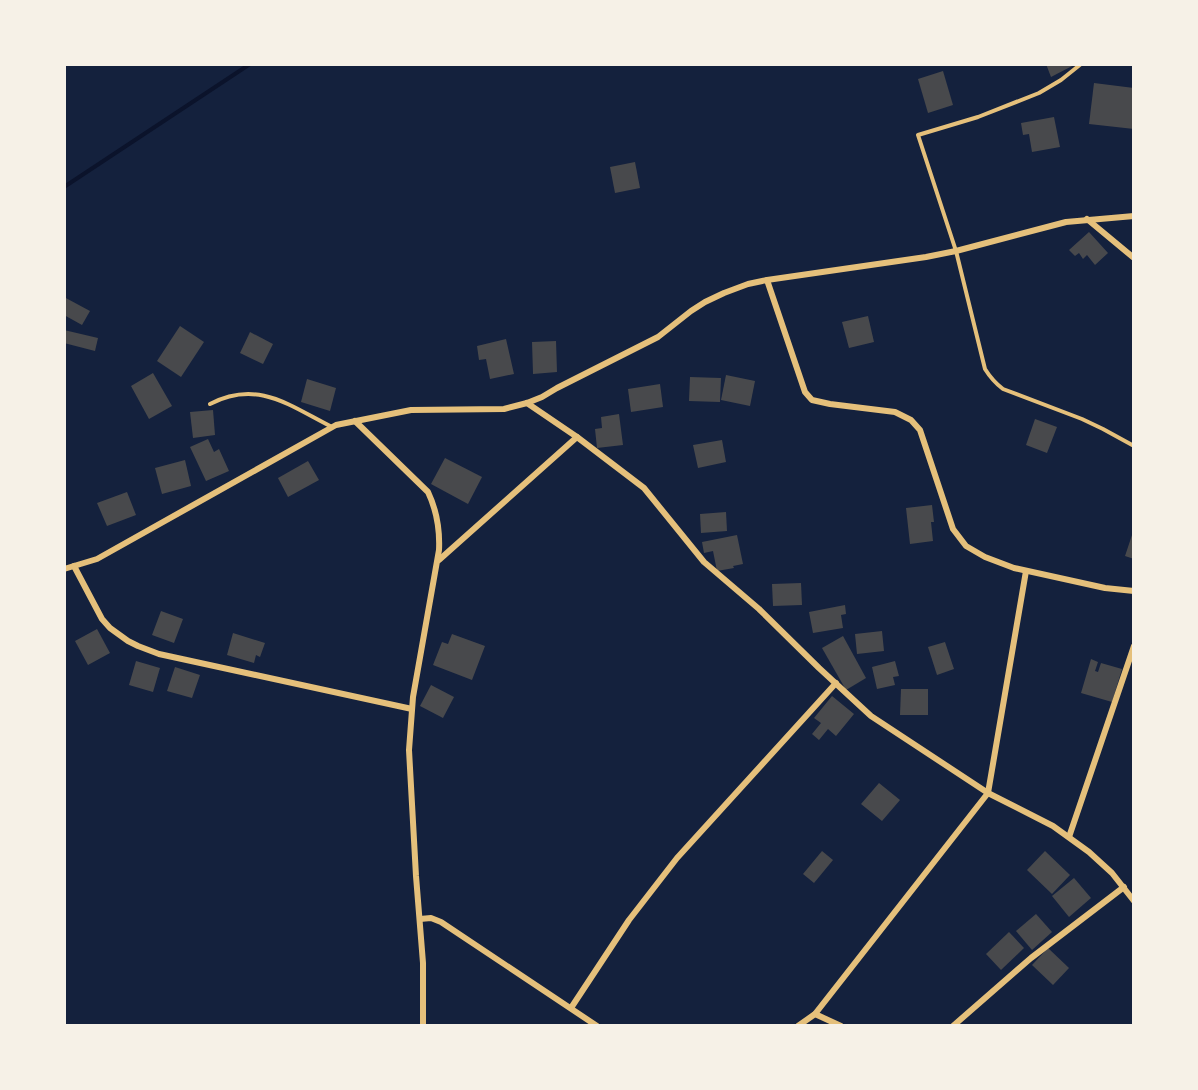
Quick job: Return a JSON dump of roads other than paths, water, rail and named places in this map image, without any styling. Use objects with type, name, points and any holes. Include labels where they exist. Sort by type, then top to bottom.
[{"type":"street","points":[[64,568],[97,559],[336,425],[411,410],[504,409],[527,403],[658,337],[705,302],[748,284],[889,264],[956,251],[1066,222],[1134,216]]},
{"type":"street","points":[[1087,219],[1134,258]]},
{"type":"street","points":[[767,280],[805,392],[812,400],[895,412],[911,420],[920,430],[953,529],[966,546],[985,557],[1014,568],[1105,588],[1134,591]]},
{"type":"street","points":[[527,403],[577,437],[644,488],[704,562],[759,609],[872,716],[988,793],[1053,826],[1069,837],[1112,873],[1134,901]]},
{"type":"street","points":[[355,421],[428,492],[439,527],[440,550],[413,697],[409,750],[423,963],[423,1026]]},
{"type":"street","points":[[438,561],[577,437]]},
{"type":"street","points":[[74,566],[102,620],[119,635],[138,646],[159,654],[412,709]]},
{"type":"street","points":[[798,1026],[815,1014],[988,793],[1026,571]]},
{"type":"street","points":[[1069,837],[1134,646]]},
{"type":"street","points":[[571,1008],[629,920],[677,858],[836,683]]},
{"type":"street","points":[[953,1026],[1031,958],[1124,888]]},
{"type":"street","points":[[420,919],[431,918],[441,922],[597,1026]]},
{"type":"street","points":[[815,1014],[841,1026]]},
{"type":"lane","points":[[1081,64],[1061,80],[1039,93],[978,117],[918,135],[956,251],[986,369],[993,381],[1009,392],[1082,419],[1134,446]]},
{"type":"lane","points":[[210,404],[235,394],[266,395],[332,427]]},
{"type":"waterway","points":[[64,187],[250,64]]}]
